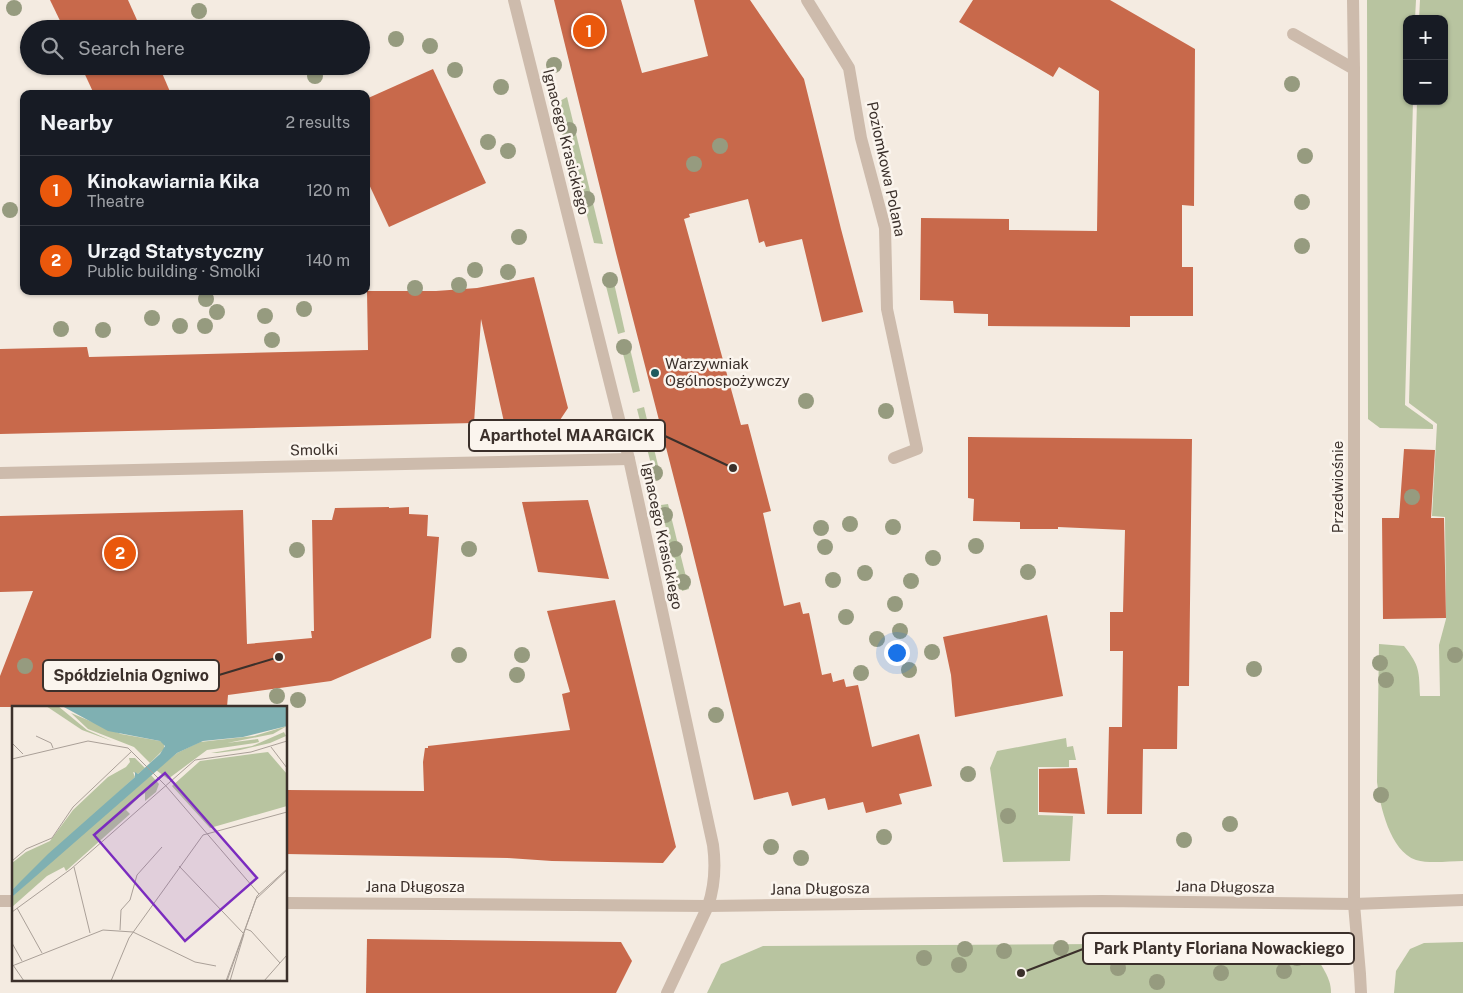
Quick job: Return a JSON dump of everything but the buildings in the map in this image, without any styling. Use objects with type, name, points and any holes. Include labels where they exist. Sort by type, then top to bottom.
[{"type":"street","name":"Ignacego Krasickiego","points":[[514,0],[629,459],[714,845],[715,878],[708,906],[667,993]]},
{"type":"street","name":"Poziomkowa Polana","points":[[807,0],[849,68],[862,138],[885,228],[887,310],[917,449],[894,458]]},
{"type":"street","name":"Przedwiośnie","points":[[1352,0],[1354,69],[1354,904],[1360,993]]},
{"type":"street","points":[[1294,34],[1354,69]]},
{"type":"street","name":"Smolki","points":[[0,473],[629,459]]},
{"type":"street","name":"Jana Długosza","points":[[288,903],[708,906],[1102,901],[1354,904],[1463,900]]},
{"type":"green space","points":[[1367,0],[1416,0],[1415,15],[1403,15],[1403,105],[1413,105],[1405,405],[1433,425],[1433,429],[1380,428],[1368,419]]},
{"type":"green space","points":[[1420,0],[1463,0],[1463,861],[1440,862],[1416,860],[1399,847],[1388,827],[1377,782],[1379,644],[1404,646],[1418,669],[1420,696],[1440,696],[1439,645],[1446,619],[1445,517],[1432,516],[1437,424],[1409,403],[1417,105],[1448,105],[1448,15],[1419,15]]},
{"type":"green space","points":[[567,97],[603,244],[594,243],[558,102]]},
{"type":"green space","points":[[612,274],[625,332],[618,334],[604,278]]},
{"type":"green space","points":[[628,340],[640,391],[633,393],[620,342]]},
{"type":"green space","points":[[644,407],[661,478],[655,480],[637,409]]},
{"type":"green space","points":[[668,504],[689,589],[682,591],[661,505]]},
{"type":"green space","points":[[1066,738],[1067,747],[1073,746],[1076,760],[1069,760],[1069,767],[1038,767],[1038,815],[1073,816],[1070,861],[1003,862],[990,768],[997,751]]},
{"type":"green space","points":[[1463,942],[1463,993],[1394,993],[1396,971],[1410,949],[1424,943]]},
{"type":"green space","points":[[1278,943],[1299,946],[1314,955],[1328,977],[1331,993],[707,993],[721,964],[763,946]]},
{"type":"place","name":"Kinokawiarnia Kika","points":[[589,31]]},
{"type":"place","name":"Warzywniak Ogólnospożywczy","points":[[655,373]]},
{"type":"place","name":"Aparthotel MAARGICK","points":[[733,468]]},
{"type":"place","name":"Urząd Statystyczny","points":[[120,553]]},
{"type":"place","name":"Spółdzielnia Ogniwo","points":[[279,657]]},
{"type":"place","name":"Park Planty Floriana Nowackiego","points":[[1021,973]]}]
